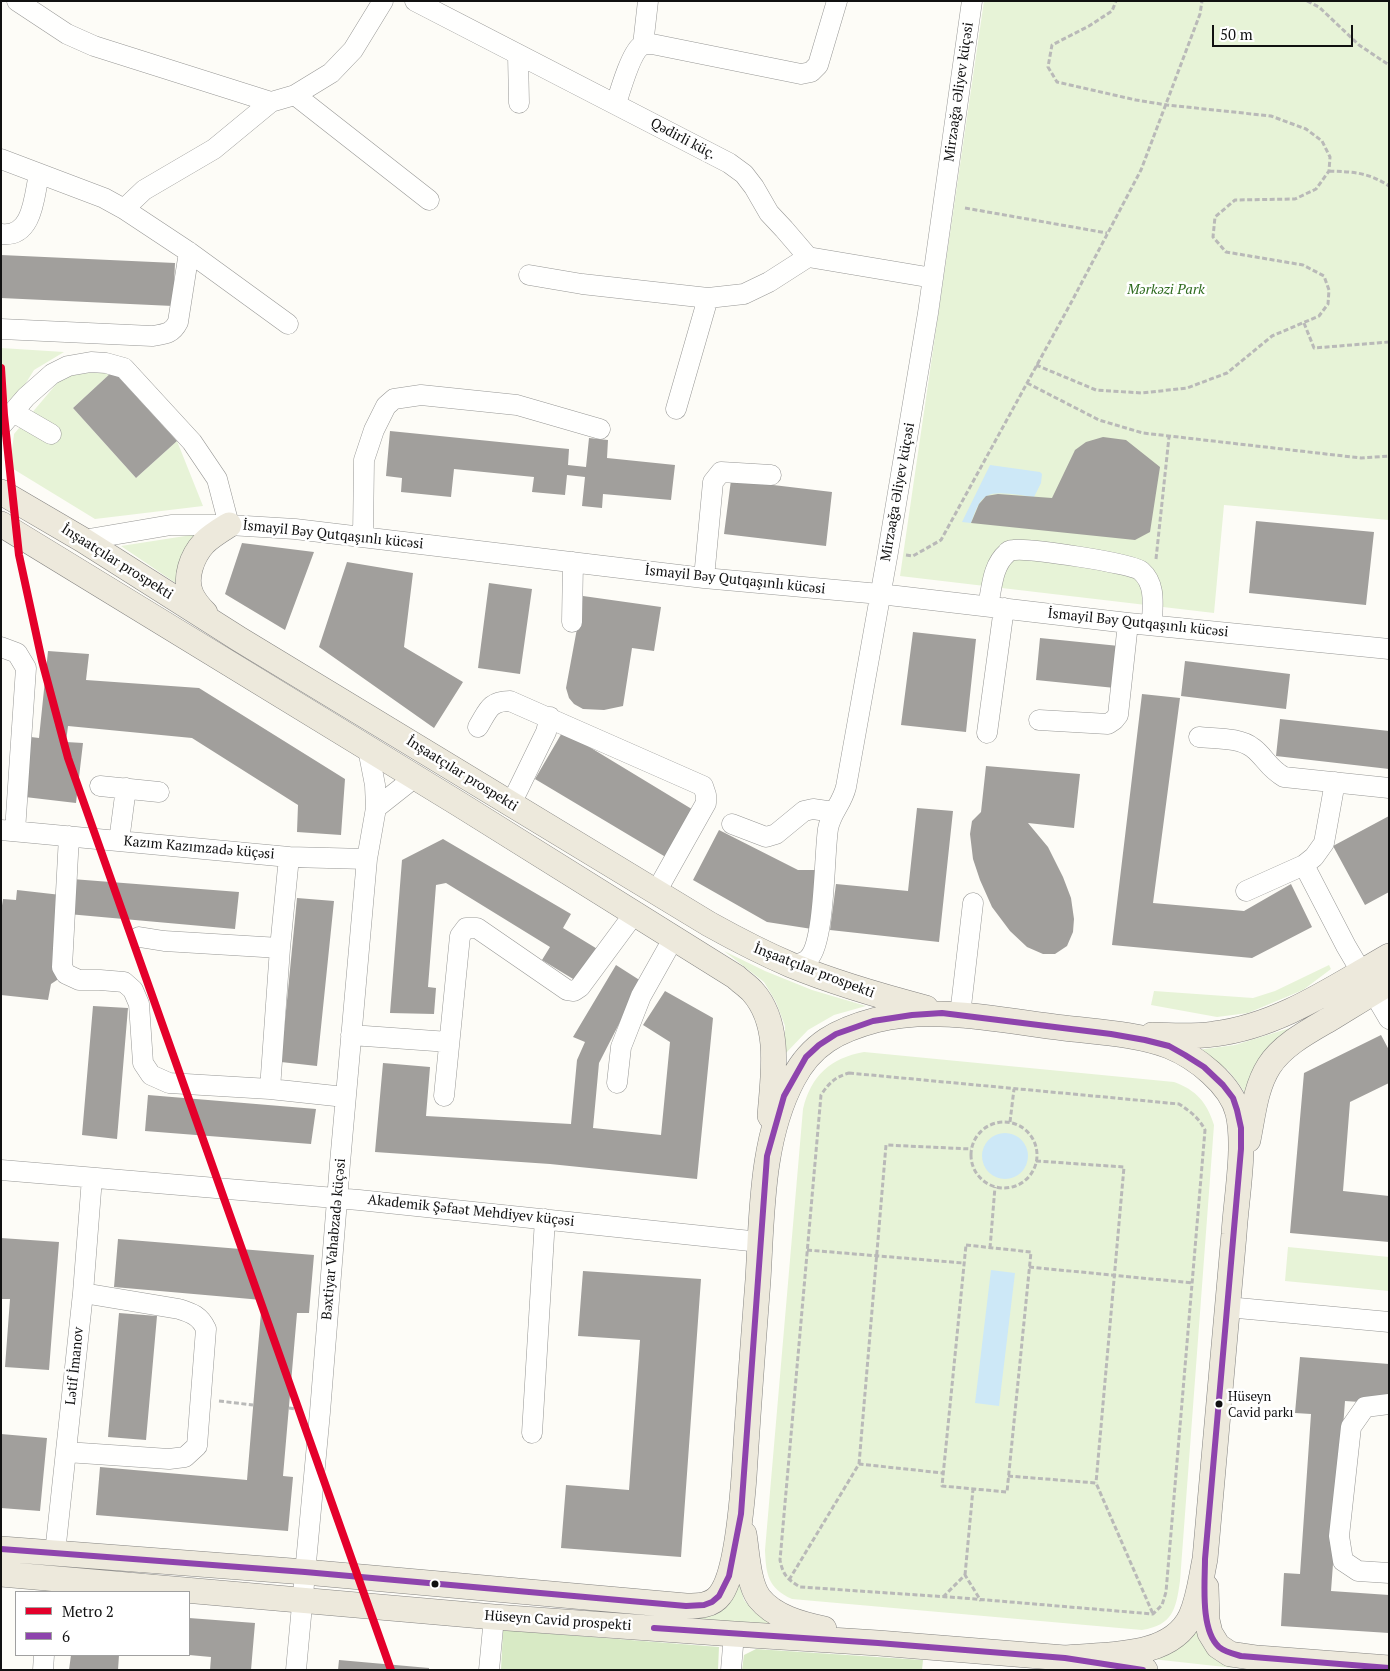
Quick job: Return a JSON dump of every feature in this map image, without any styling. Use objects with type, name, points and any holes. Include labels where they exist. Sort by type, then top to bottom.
[{"type":"main road","name":"İnşaatçılar prospekti","points":[[1,492],[83,540],[211,621],[511,804],[740,941],[792,965],[852,987],[951,1014]]},
{"type":"main road","name":"İnşaatçılar prospekti","points":[[1,524],[736,977],[752,991],[760,1002],[772,1034],[773,1058],[767,1156]]},
{"type":"main road","points":[[211,621],[191,595],[188,583],[190,569],[202,545],[212,536],[230,525]]},
{"type":"main road","points":[[1234,1222],[1253,1112],[1262,1079],[1269,1066],[1287,1047],[1374,983],[1389,956]]},
{"type":"main road","points":[[1110,1034],[1196,1036],[1215,1034],[1254,1026],[1300,1007],[1374,983]]},
{"type":"main road","points":[[878,1643],[790,1620],[772,1610],[758,1597],[750,1577],[741,1514],[767,1156],[784,1096],[806,1057],[819,1045],[836,1034],[873,1021],[912,1015],[951,1014],[1110,1034],[1169,1046],[1204,1067],[1223,1085],[1233,1098],[1241,1128],[1241,1149],[1228,1307],[1205,1559],[1196,1603],[1182,1630],[1170,1640],[1148,1649],[1133,1652],[1066,1658]]},
{"type":"main road","name":"Hüseyn Cavid prospekti","points":[[1,1549],[305,1572],[686,1606],[704,1605],[712,1602],[719,1596],[729,1576],[741,1514]]},
{"type":"main road","points":[[1205,1559],[1207,1620],[1210,1633],[1218,1646],[1230,1654],[1257,1658],[1389,1668]]},
{"type":"main road","name":"Hüseyn Cavid prospekti","points":[[1,1574],[51,1585],[151,1591]]},
{"type":"main road","name":"Hüseyn Cavid prospekti","points":[[190,1593],[302,1600],[1066,1658],[1145,1670]]},
{"type":"street","points":[[17,1],[67,34],[94,46],[271,102]]},
{"type":"street","points":[[124,209],[144,190],[214,149],[271,102],[294,95],[331,73],[353,50],[383,1]]},
{"type":"street","name":"Qədirli küç.","points":[[415,1],[518,56],[616,104],[729,163],[744,174],[754,187],[768,213],[808,257]]},
{"type":"street","points":[[643,45],[648,1]]},
{"type":"street","points":[[616,104],[637,50],[643,45],[652,44],[801,74],[811,72],[818,64],[837,1]]},
{"type":"street","name":"Mirzəağa Əliyev küçəsi","points":[[792,965],[802,963],[810,957],[819,934],[828,830],[846,787],[880,594],[933,278],[972,1]]},
{"type":"street","points":[[518,56],[519,103]]},
{"type":"street","points":[[294,95],[429,200]]},
{"type":"street","points":[[1,159],[104,198],[124,209],[189,252],[288,324]]},
{"type":"street","points":[[1,234],[11,235],[22,230],[29,220],[40,174]]},
{"type":"street","points":[[1,329],[152,336],[169,334],[174,330],[178,322],[189,252]]},
{"type":"street","points":[[529,275],[582,284],[708,298],[744,294],[769,282],[808,257],[933,278]]},
{"type":"street","points":[[676,408],[708,298]]},
{"type":"street","points":[[51,434],[7,419],[26,397],[52,374],[68,366],[91,362],[106,363],[124,368],[192,442],[217,479],[230,525]]},
{"type":"street","points":[[363,536],[364,460],[374,430],[386,406],[394,399],[421,395],[517,405],[600,429]]},
{"type":"street","points":[[704,578],[714,482],[720,472],[772,475]]},
{"type":"street","name":"İsmayil Bəy Qutqaşınlı kücəsi","points":[[83,540],[171,525],[230,525],[295,529],[704,578],[880,594],[1128,623],[1389,649]]},
{"type":"street","points":[[987,733],[996,607],[994,571],[1008,552],[1013,550],[1033,551],[1115,562],[1140,570],[1153,589],[1152,625]]},
{"type":"street","points":[[572,622],[573,562]]},
{"type":"street","points":[[1039,720],[1108,724],[1114,720],[1118,715],[1128,623]]},
{"type":"street","points":[[1,647],[17,653],[26,668],[8,831]]},
{"type":"street","points":[[478,727],[492,705],[499,701],[510,701],[703,786],[706,803],[656,892]]},
{"type":"street","points":[[511,804],[546,732],[550,717]]},
{"type":"street","points":[[1199,737],[1241,741],[1253,748],[1274,771],[1284,777],[1389,788]]},
{"type":"street","name":"Bəxtiyar Vahabzadə küçəsi","points":[[296,1670],[367,859],[376,808],[375,785],[368,749]]},
{"type":"street","points":[[376,808],[414,778]]},
{"type":"street","points":[[1246,891],[1304,865],[1314,857],[1324,843],[1335,782]]},
{"type":"street","points":[[100,786],[159,792]]},
{"type":"street","points":[[119,841],[126,788]]},
{"type":"street","points":[[732,824],[766,837],[776,834],[804,811],[813,809],[834,812]]},
{"type":"street","name":"Kazım Kazımzadə küçəsi","points":[[8,831],[289,857],[367,859]]},
{"type":"street","points":[[69,836],[62,967],[66,974],[79,980],[124,982],[133,990],[139,1004],[143,1064],[151,1074],[169,1083],[270,1090],[346,1098]]},
{"type":"street","points":[[270,1090],[280,948],[289,857]]},
{"type":"street","points":[[1304,865],[1374,983],[1389,1019]]},
{"type":"street","points":[[951,1014],[973,903]]},
{"type":"street","points":[[444,1096],[460,936],[466,928],[478,928],[567,990],[574,991],[580,987],[634,914]]},
{"type":"street","points":[[139,937],[164,941],[280,948]]},
{"type":"street","points":[[617,1083],[621,1047],[641,996],[673,939]]},
{"type":"street","points":[[351,1035],[449,1042]]},
{"type":"street","name":"Akademik Şəfaət Mehdiyev küçəsi","points":[[1,1170],[337,1198],[760,1242]]},
{"type":"street","name":"Lətif İmanov","points":[[55,1553],[83,1294],[92,1178]]},
{"type":"street","points":[[532,1433],[545,1219]]},
{"type":"street","points":[[66,1452],[169,1459],[185,1457],[197,1446],[206,1329],[202,1320],[192,1313],[179,1309],[83,1294]]},
{"type":"street","points":[[1228,1307],[1389,1322]]},
{"type":"street","points":[[1386,1568],[1358,1571],[1343,1561],[1338,1536],[1351,1426],[1365,1407],[1389,1404]]},
{"type":"street","points":[[489,1670],[494,1616]]},
{"type":"street","points":[[731,1670],[734,1634]]},
{"type":"street","points":[[43,1670],[44,1656]]},
{"type":"path","points":[[1036,365],[1096,390],[1142,393],[1187,388],[1227,373],[1272,336],[1319,316],[1328,304],[1329,290],[1324,276],[1303,264],[1226,252],[1213,237],[1215,217],[1235,200],[1295,199],[1316,189],[1329,171],[1330,157],[1322,141],[1306,129],[1271,116],[1167,105],[1057,82],[1048,67],[1052,45],[1089,26],[1112,11],[1116,1]]},
{"type":"path","points":[[913,556],[941,540],[1108,234],[1141,170],[1200,14],[1202,1]]},
{"type":"path","points":[[1307,1],[1319,7],[1359,45],[1389,65]]},
{"type":"path","points":[[1329,171],[1356,172],[1377,178],[1389,186]]},
{"type":"path","points":[[965,208],[1108,234]]},
{"type":"path","points":[[1304,323],[1314,348],[1389,342]]},
{"type":"path","points":[[1027,382],[1099,420],[1143,433],[1361,458],[1389,456]]},
{"type":"path","points":[[1140,570],[1156,562],[1169,437]]},
{"type":"path","points":[[849,1073],[1014,1089],[1180,1104],[1200,1120],[1205,1130],[1166,1592],[1162,1605],[1153,1614],[800,1587],[789,1580],[782,1570],[780,1560],[821,1095],[837,1076],[849,1073]]},
{"type":"path","points":[[1010,1122],[1014,1089]]},
{"type":"path","points":[[1000,1122],[1010,1122],[1024,1129],[1034,1141],[1037,1151],[1036,1161],[1030,1175],[1018,1185],[1008,1188],[995,1187],[980,1178],[974,1169],[971,1149],[975,1139],[986,1128],[1000,1122]]},
{"type":"path","points":[[789,1580],[859,1464],[886,1145],[971,1149]]},
{"type":"path","points":[[1036,1161],[1124,1167],[1096,1483],[1153,1614]]},
{"type":"path","points":[[990,1248],[995,1187]]},
{"type":"path","points":[[966,1245],[990,1248],[1031,1252],[1007,1492],[942,1486],[966,1245]]},
{"type":"path","points":[[807,1250],[964,1263]]},
{"type":"path","points":[[1029,1267],[1193,1283]]},
{"type":"path","points":[[201,1399],[253,1405]]},
{"type":"path","points":[[859,1464],[943,1473]]},
{"type":"path","points":[[1008,1476],[1096,1483]]},
{"type":"path","points":[[973,1489],[965,1575],[982,1601]]},
{"type":"path","points":[[942,1597],[965,1575]]},
{"type":"green space","name":"Mərkəzi Park","points":[[984,1],[1389,1],[1389,520],[1224,505],[1214,613],[900,576]]},
{"type":"green space","points":[[1,348],[64,352],[34,370],[24,386],[1,408]]},
{"type":"green space","points":[[113,371],[73,408],[136,478],[177,441],[203,506],[95,519],[10,467],[14,434],[64,375]]},
{"type":"green space","points":[[198,534],[182,556],[177,584],[121,546]]},
{"type":"green space","points":[[724,951],[765,971],[812,990],[866,1006],[834,1015],[808,1030],[785,1054],[785,1026],[776,1002],[764,982]]},
{"type":"green space","points":[[1329,965],[1331,969],[1303,990],[1248,1013],[1217,1017],[1151,1005],[1154,991],[1253,998],[1275,991]]},
{"type":"green space","points":[[1290,1028],[1272,1045],[1248,1098],[1228,1070],[1197,1050],[1235,1045]]},
{"type":"green space","name":"Hüseyn Cavid parkı","points":[[864,1052],[1174,1082],[1194,1093],[1208,1110],[1214,1125],[1180,1581],[1177,1600],[1171,1614],[1167,1620],[1160,1624],[1142,1630],[792,1599],[778,1590],[770,1580],[766,1567],[765,1550],[803,1109],[811,1087],[824,1070],[841,1059]]},
{"type":"green space","points":[[1288,1247],[1389,1257],[1389,1291],[1285,1281]]},
{"type":"green space","points":[[738,1579],[744,1600],[754,1612],[785,1628],[688,1621],[713,1614]]},
{"type":"green space","points":[[1197,1625],[1199,1635],[1208,1652],[1234,1668],[1152,1659]]},
{"type":"green space","points":[[503,1630],[719,1647],[718,1670],[501,1670]]},
{"type":"green space","points":[[756,1649],[923,1660],[922,1670],[742,1670],[744,1655]]},
{"type":"water","points":[[990,465],[1040,472],[1042,474],[1041,483],[1034,497],[1003,493],[991,494],[979,504],[971,523],[962,522]]},
{"type":"water","points":[[1001,1133],[1009,1133],[1018,1137],[1024,1143],[1028,1156],[1024,1169],[1018,1175],[1009,1179],[1001,1179],[992,1175],[986,1169],[982,1160],[982,1152],[986,1143],[992,1137]]},
{"type":"water","points":[[991,1270],[1015,1273],[999,1406],[975,1403]]},
{"type":"building","points":[[1,255],[175,263],[173,306],[1,298]]},
{"type":"building","points":[[113,371],[177,441],[136,478],[73,408]]},
{"type":"building","points":[[390,431],[569,449],[568,465],[586,467],[589,438],[608,440],[607,458],[675,465],[671,500],[603,494],[602,508],[582,506],[585,477],[567,475],[565,495],[532,492],[534,477],[454,469],[451,497],[401,492],[402,478],[386,476]]},
{"type":"building","points":[[1103,437],[1126,440],[1160,467],[1150,532],[1135,540],[971,523],[979,504],[986,496],[998,494],[1052,498],[1075,450],[1086,442]]},
{"type":"building","points":[[731,480],[832,492],[826,546],[724,534]]},
{"type":"building","points":[[1256,521],[1374,532],[1366,605],[1249,593]]},
{"type":"building","points":[[242,543],[314,552],[285,630],[225,594]]},
{"type":"building","points":[[347,562],[413,573],[404,647],[463,682],[434,728],[319,647]]},
{"type":"building","points":[[489,583],[532,589],[520,674],[478,668]]},
{"type":"building","points":[[583,596],[661,607],[654,651],[632,648],[623,706],[604,710],[583,709],[574,704],[569,698],[566,688]]},
{"type":"building","points":[[913,632],[976,639],[966,732],[901,725]]},
{"type":"building","points":[[1040,638],[1119,646],[1115,688],[1036,680]]},
{"type":"building","points":[[48,651],[89,654],[86,680],[199,688],[345,779],[341,835],[297,832],[298,805],[192,738],[68,726],[66,742],[83,743],[76,803],[25,797],[31,737],[39,738]]},
{"type":"building","points":[[1185,661],[1290,674],[1286,709],[1181,696]]},
{"type":"building","points":[[1142,694],[1180,698],[1153,903],[1244,911],[1291,884],[1312,927],[1252,958],[1112,945]]},
{"type":"building","points":[[1280,719],[1389,731],[1389,769],[1276,756]]},
{"type":"building","points":[[563,731],[695,811],[669,859],[535,779]]},
{"type":"building","points":[[986,766],[1080,774],[1074,828],[1028,823],[1048,847],[1071,898],[1074,919],[1073,932],[1067,946],[1055,954],[1043,954],[1027,947],[1010,931],[992,907],[980,880],[973,859],[970,834],[972,821],[981,812]]},
{"type":"building","points":[[917,808],[953,811],[939,942],[830,930],[836,884],[908,891]]},
{"type":"building","points":[[1389,816],[1389,892],[1365,905],[1333,846]]},
{"type":"building","points":[[719,830],[798,870],[817,870],[812,929],[767,922],[693,880]]},
{"type":"building","points":[[443,839],[571,914],[563,928],[599,950],[578,982],[542,960],[550,947],[446,883],[436,885],[428,987],[436,988],[434,1014],[390,1013],[402,860]]},
{"type":"building","points":[[72,879],[239,892],[235,929],[68,914]]},
{"type":"building","points":[[17,890],[61,895],[60,978],[51,984],[48,1000],[1,995],[1,912],[3,899],[16,900]]},
{"type":"building","points":[[297,898],[334,901],[317,1066],[281,1062]]},
{"type":"building","points":[[616,965],[641,981],[599,1063],[593,1128],[661,1135],[670,1042],[643,1025],[665,991],[713,1018],[697,1179],[550,1164],[375,1152],[383,1063],[430,1067],[426,1116],[571,1124],[577,1060],[585,1042],[573,1037]]},
{"type":"building","points":[[93,1006],[128,1008],[117,1139],[82,1135]]},
{"type":"building","points":[[1381,1035],[1389,1050],[1389,1083],[1350,1102],[1343,1191],[1389,1196],[1389,1242],[1290,1233],[1304,1073]]},
{"type":"building","points":[[148,1095],[316,1109],[311,1144],[145,1131]]},
{"type":"building","points":[[1,1238],[59,1242],[49,1370],[5,1367],[10,1299],[1,1299]]},
{"type":"building","points":[[118,1239],[314,1255],[309,1313],[297,1313],[283,1476],[293,1477],[288,1531],[96,1515],[100,1467],[247,1480],[262,1300],[114,1287]]},
{"type":"building","points":[[583,1271],[701,1279],[681,1557],[561,1548],[566,1485],[629,1490],[640,1340],[578,1336]]},
{"type":"building","points":[[119,1313],[157,1316],[146,1440],[108,1437]]},
{"type":"building","points":[[1300,1357],[1389,1364],[1389,1404],[1345,1401],[1331,1591],[1389,1595],[1389,1633],[1281,1626],[1284,1573],[1300,1574],[1311,1414],[1295,1413]]},
{"type":"building","points":[[1,1434],[47,1438],[40,1511],[1,1508]]},
{"type":"building","points":[[190,1618],[255,1623],[251,1670],[210,1670],[211,1657],[190,1655]]},
{"type":"building","points":[[71,1656],[119,1656],[118,1670],[69,1670]]},
{"type":"building","points":[[339,1660],[429,1668],[429,1670],[338,1670]]},
{"type":"metro line","name":"2","points":[[1,368],[4,415],[19,555],[42,661],[68,758],[391,1670]]},
{"type":"transit line","name":"6","points":[[1,1549],[305,1572],[686,1606],[704,1605],[712,1602],[719,1596],[729,1576],[741,1514],[767,1156],[784,1096],[806,1057],[819,1045],[836,1034],[873,1021],[942,1013],[1111,1034],[1169,1046],[1204,1067],[1223,1085],[1233,1098],[1241,1128],[1241,1149],[1205,1559],[1204,1592],[1209,1629],[1219,1647],[1227,1652],[1241,1656],[1389,1668]]},
{"type":"transit line","name":"6","points":[[654,1628],[1065,1658],[1143,1670]]},
{"type":"place","name":"Hüseyn Cavid parkı","points":[[1219,1404]]}]
